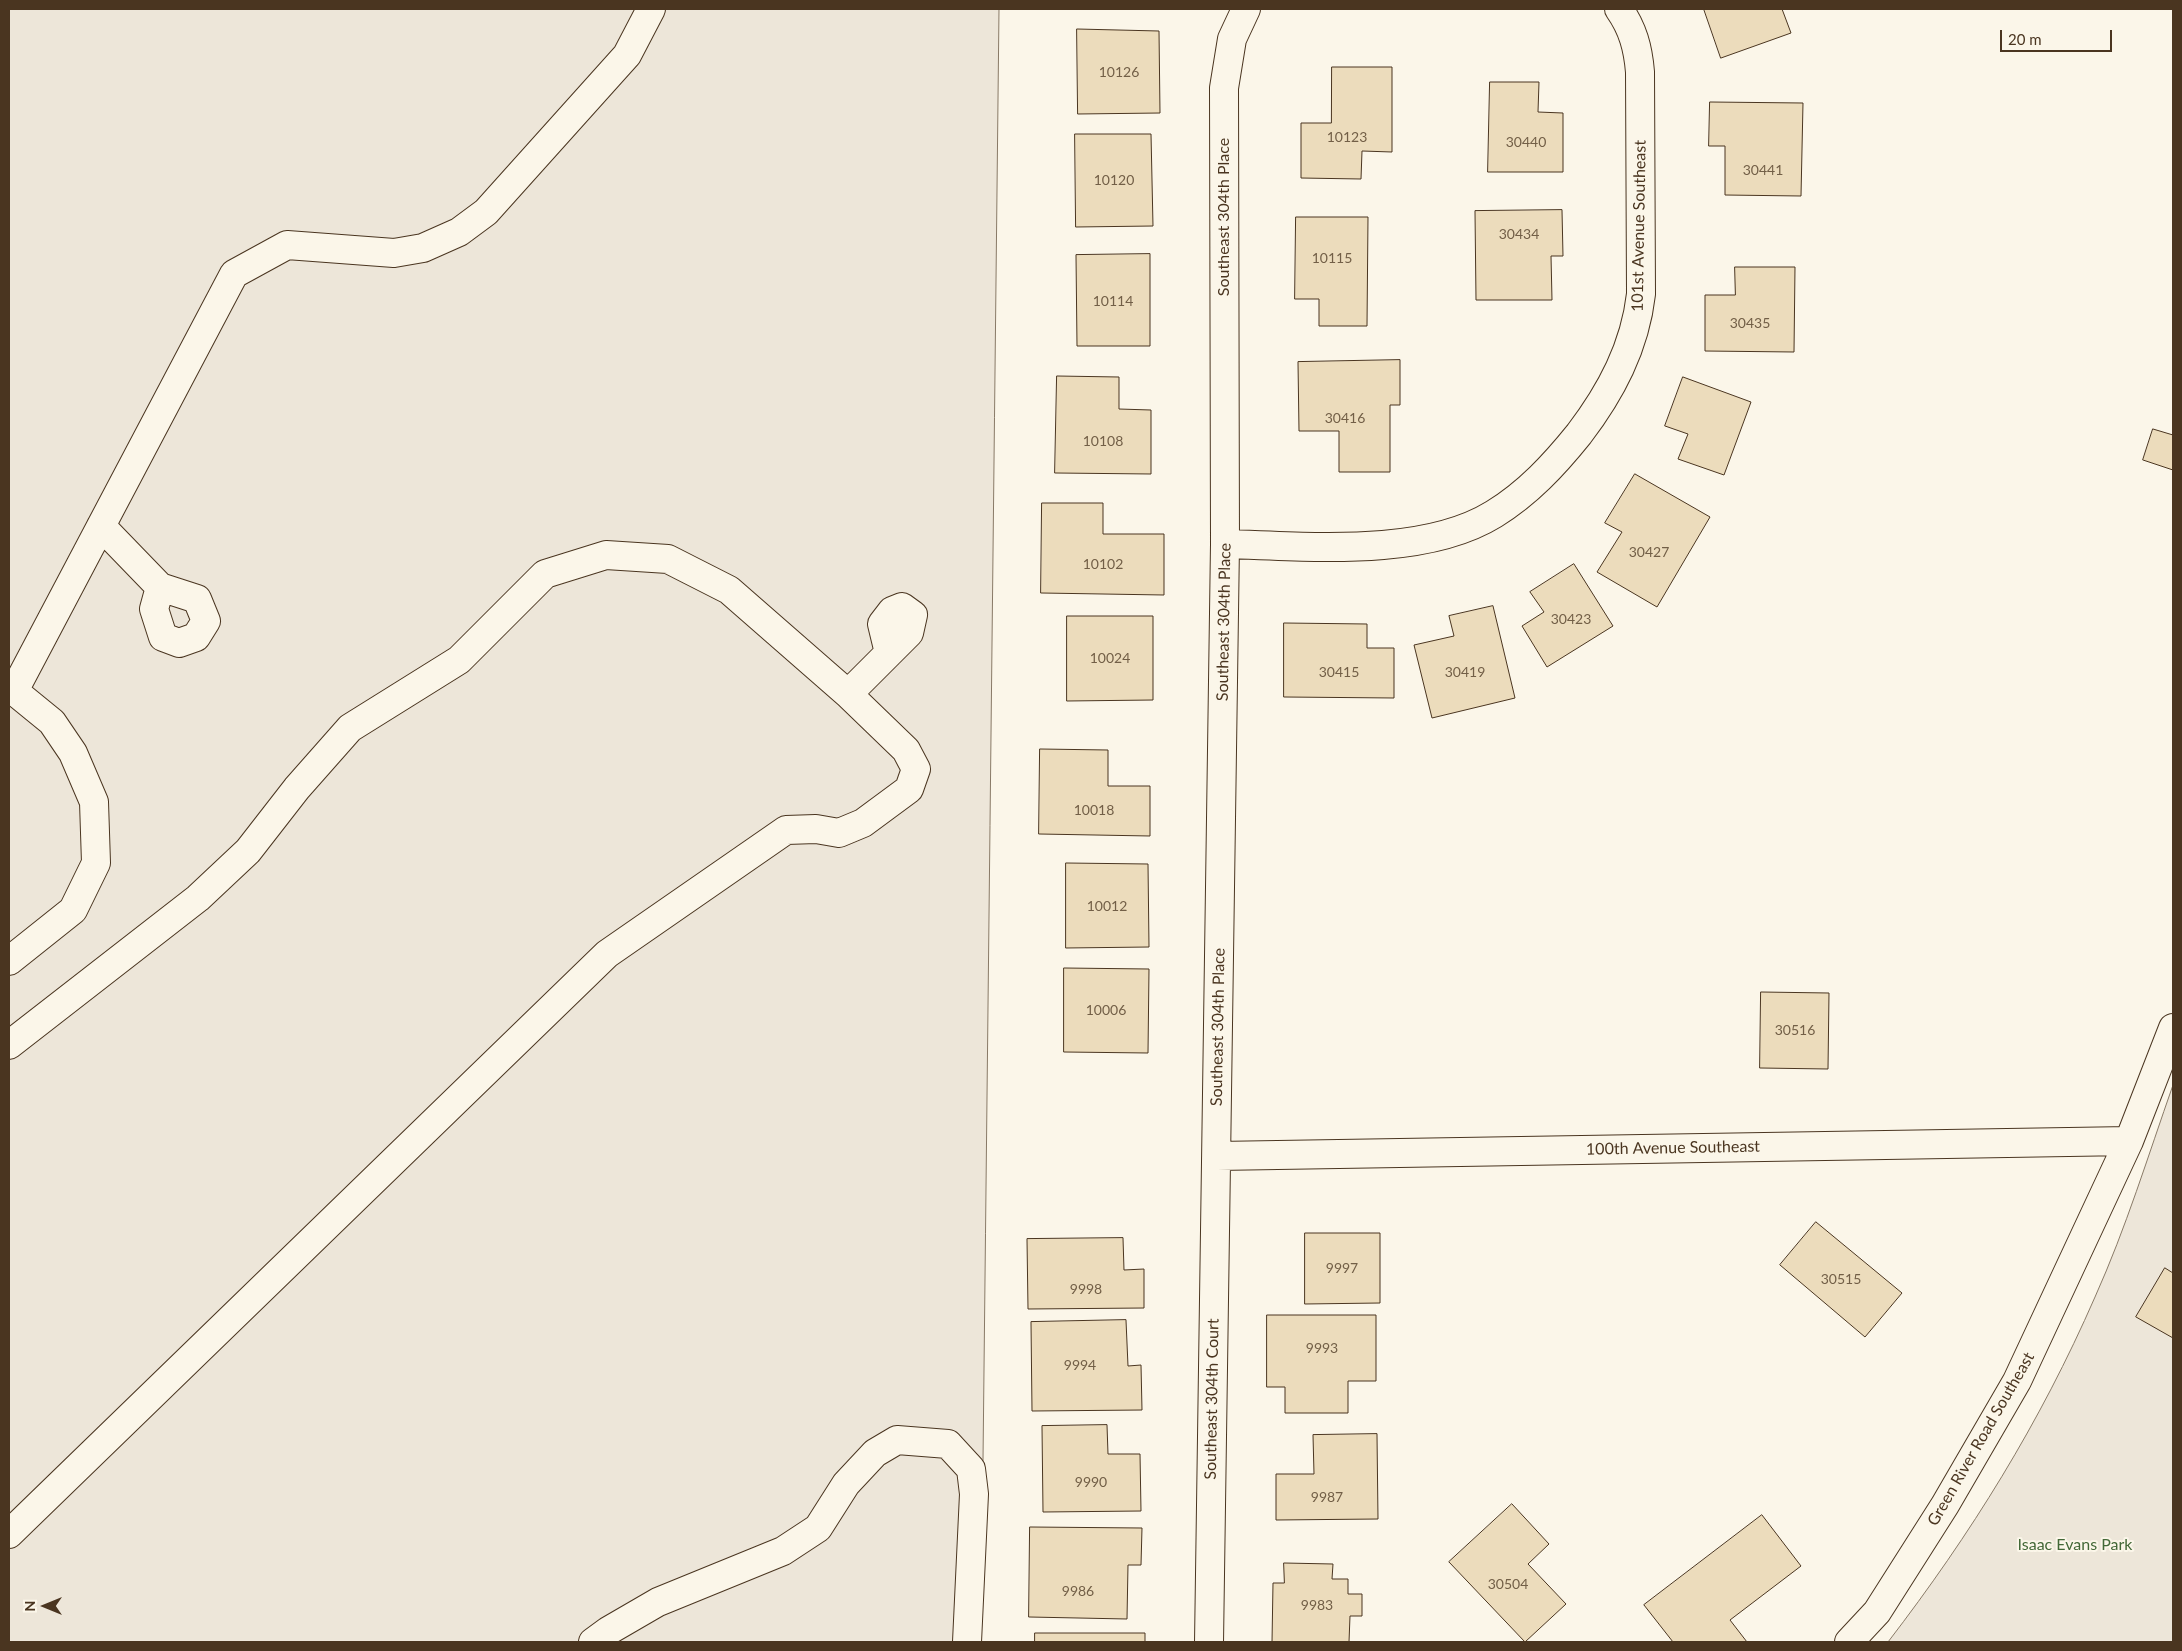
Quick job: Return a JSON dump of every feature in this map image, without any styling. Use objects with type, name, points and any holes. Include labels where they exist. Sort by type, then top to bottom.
[{"type":"street","points":[[13,954],[72,910],[96,863],[94,802],[72,753],[52,722],[11,691],[101,526],[234,274],[287,245],[394,253],[422,248],[459,232],[486,212],[627,55],[651,9]]},
{"type":"street","name":"Southeast 304th Place","points":[[1217,1156],[1226,544],[1224,88],[1230,47],[1237,25],[1246,9]]},
{"type":"street","name":"101st Avenue Southeast","points":[[1226,544],[1341,547],[1417,540],[1444,535],[1492,516],[1528,490],[1547,472],[1589,421],[1614,382],[1633,337],[1641,294],[1641,121],[1638,54],[1628,22],[1619,9]]},
{"type":"street","points":[[101,526],[160,587]]},
{"type":"street","points":[[9,1045],[198,898],[248,850],[297,788],[350,728],[459,660],[546,574],[606,554],[668,559],[729,590],[848,694],[906,750],[916,769],[909,789],[863,823],[839,833],[816,829],[786,830],[607,954],[9,1534]]},
{"type":"street","points":[[848,694],[889,653]]},
{"type":"street","name":"Green River Road Southeast","points":[[1849,1642],[1877,1612],[1945,1505],[2017,1382],[2129,1140],[2173,1028]]},
{"type":"street","name":"100th Avenue Southeast","points":[[1217,1156],[2129,1140]]},
{"type":"street","name":"Southeast 304th Court","points":[[1209,1642],[1217,1156]]},
{"type":"street","points":[[593,1642],[608,1631],[658,1602],[783,1551],[818,1528],[846,1484],[876,1453],[897,1440],[948,1444],[971,1469],[974,1494],[967,1642]]},
{"type":"green space","points":[[9,9],[999,9],[981,1642],[9,1642]]},
{"type":"green space","name":"Isaac Evans Park","points":[[2173,1085],[2173,1642],[1888,1642],[1948,1560],[1975,1519],[2002,1476],[2051,1389],[2074,1344],[2106,1271],[2127,1218]]},
{"type":"building","points":[[1704,9],[1782,9],[1791,33],[1721,58]]},
{"type":"building","points":[[1077,29],[1159,31],[1160,113],[1078,114]]},
{"type":"building","points":[[1332,67],[1392,67],[1392,152],[1362,151],[1361,179],[1301,178],[1301,123],[1331,123]]},
{"type":"building","points":[[1490,82],[1539,82],[1538,112],[1563,113],[1563,172],[1488,172]]},
{"type":"building","points":[[1710,102],[1803,103],[1801,196],[1725,195],[1725,146],[1709,146]]},
{"type":"building","points":[[1075,134],[1151,134],[1153,226],[1076,227]]},
{"type":"building","points":[[1562,210],[1563,256],[1551,256],[1552,300],[1476,300],[1475,211]]},
{"type":"building","points":[[1296,217],[1368,217],[1367,326],[1319,326],[1319,299],[1295,299]]},
{"type":"building","points":[[1150,254],[1150,346],[1077,346],[1076,255]]},
{"type":"building","points":[[1735,267],[1795,267],[1794,352],[1705,351],[1705,295],[1735,295]]},
{"type":"building","points":[[1400,360],[1400,405],[1390,405],[1390,472],[1339,472],[1339,431],[1299,431],[1298,362]]},
{"type":"building","points":[[1057,376],[1119,377],[1119,409],[1151,410],[1151,474],[1055,473]]},
{"type":"building","points":[[1683,377],[1751,402],[1724,475],[1678,459],[1688,434],[1665,426]]},
{"type":"building","points":[[2153,429],[2173,435],[2173,470],[2143,460]]},
{"type":"building","points":[[1635,474],[1710,517],[1657,607],[1597,572],[1622,532],[1605,523]]},
{"type":"building","points":[[1042,503],[1103,503],[1103,534],[1164,534],[1164,595],[1041,593]]},
{"type":"building","points":[[1574,564],[1613,626],[1547,667],[1522,626],[1544,612],[1530,592]]},
{"type":"building","points":[[1493,606],[1515,698],[1432,718],[1414,645],[1454,636],[1449,616]]},
{"type":"building","points":[[1067,616],[1153,616],[1153,700],[1067,701]]},
{"type":"building","points":[[1284,623],[1367,624],[1367,648],[1394,648],[1394,698],[1284,697]]},
{"type":"building","points":[[1040,749],[1108,750],[1108,786],[1150,786],[1150,836],[1039,834]]},
{"type":"building","points":[[1066,863],[1148,864],[1149,947],[1066,948]]},
{"type":"building","points":[[1064,968],[1149,969],[1148,1053],[1064,1052]]},
{"type":"building","points":[[1761,992],[1829,993],[1828,1069],[1760,1068]]},
{"type":"building","points":[[1816,1222],[1902,1293],[1865,1337],[1780,1265]]},
{"type":"building","points":[[1305,1233],[1380,1233],[1380,1303],[1305,1304]]},
{"type":"building","points":[[1123,1238],[1124,1270],[1144,1269],[1144,1308],[1028,1309],[1027,1239]]},
{"type":"building","points":[[2165,1268],[2173,1273],[2173,1338],[2136,1317]]},
{"type":"building","points":[[1267,1315],[1376,1315],[1376,1381],[1348,1381],[1348,1413],[1285,1413],[1285,1387],[1267,1387]]},
{"type":"building","points":[[1126,1320],[1128,1366],[1141,1365],[1142,1410],[1032,1411],[1031,1322]]},
{"type":"building","points":[[1107,1425],[1108,1454],[1140,1454],[1141,1511],[1043,1512],[1042,1426]]},
{"type":"building","points":[[1377,1434],[1378,1519],[1276,1520],[1276,1474],[1314,1474],[1313,1435]]},
{"type":"building","points":[[1512,1504],[1549,1544],[1528,1564],[1566,1604],[1525,1642],[1449,1562]]},
{"type":"building","points":[[1762,1515],[1801,1566],[1730,1620],[1747,1642],[1673,1642],[1644,1605]]},
{"type":"building","points":[[1030,1527],[1142,1528],[1141,1565],[1128,1565],[1127,1619],[1029,1617]]},
{"type":"building","points":[[1284,1563],[1333,1564],[1332,1579],[1348,1579],[1348,1594],[1362,1594],[1362,1616],[1350,1616],[1349,1642],[1272,1642],[1273,1583],[1284,1583]]},
{"type":"building","points":[[1035,1633],[1145,1633],[1145,1642],[1035,1642]]}]
